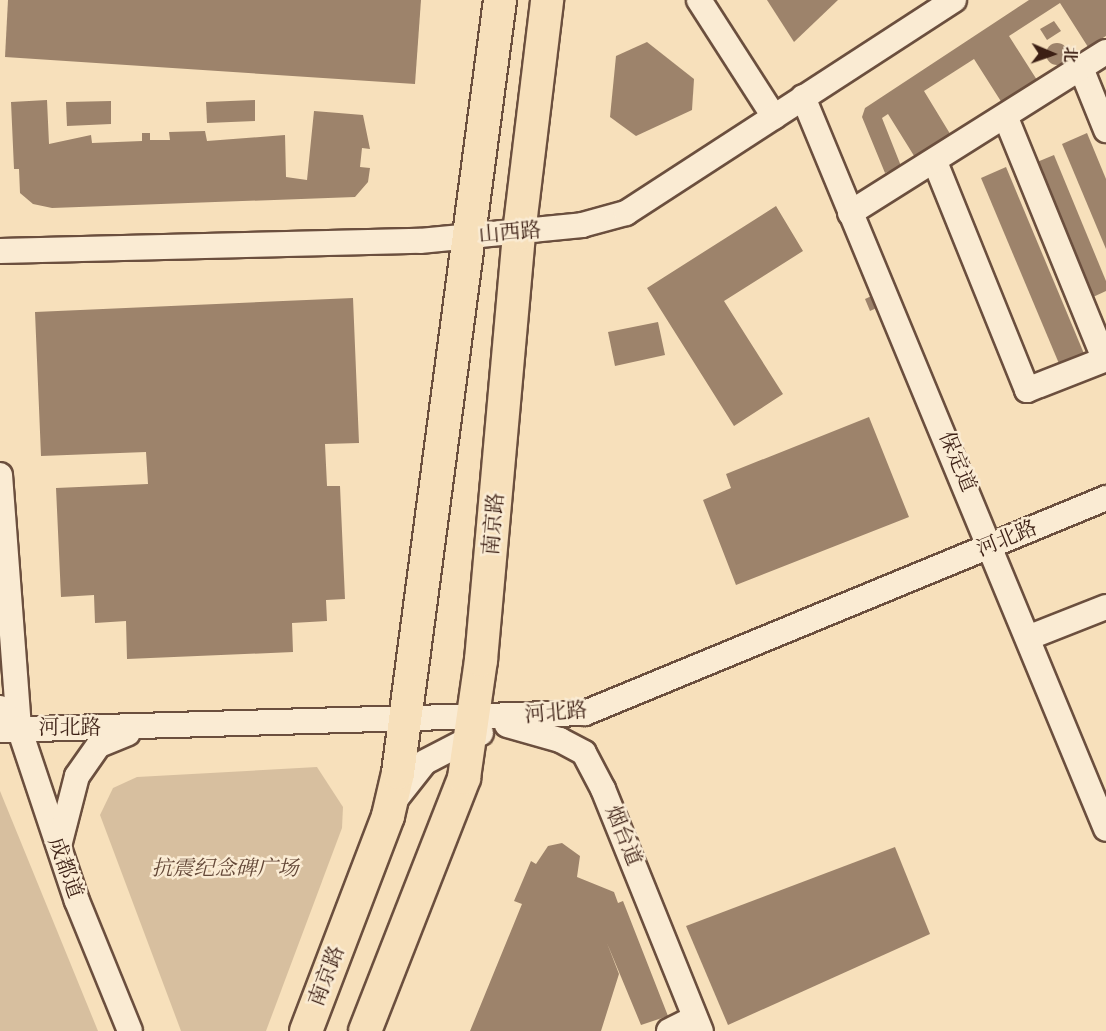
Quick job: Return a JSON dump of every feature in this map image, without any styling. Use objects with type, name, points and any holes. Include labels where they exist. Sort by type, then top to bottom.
[{"type":"main road","name":"南京路","points":[[306,1031],[388,816],[405,717],[465,237],[500,0]]},
{"type":"main road","name":"南京路","points":[[365,1031],[464,778],[471,727],[519,233],[547,0]]},
{"type":"street","points":[[699,0],[774,117]]},
{"type":"street","name":"山西路","points":[[0,251],[465,237],[519,233],[626,213],[954,0]]},
{"type":"street","points":[[850,213],[935,162],[1106,52]]},
{"type":"street","points":[[1081,68],[1106,130]]},
{"type":"street","name":"保定道","points":[[803,97],[992,545],[1106,829]]},
{"type":"street","points":[[935,162],[1027,390],[1105,359],[1006,117]]},
{"type":"street","points":[[0,475],[9,729]]},
{"type":"street","name":"河北路","points":[[9,729],[147,728],[405,717],[471,727],[562,728],[599,708],[1106,498]]},
{"type":"street","points":[[1030,637],[1106,607]]},
{"type":"street","name":"成都道","points":[[0,708],[130,1031]]},
{"type":"street","points":[[388,816],[418,768],[471,727],[562,728]]},
{"type":"street","points":[[58,851],[68,801],[88,758],[113,736],[147,728]]},
{"type":"street","name":"烟台道","points":[[562,728],[584,753],[603,789],[698,1024]]},
{"type":"street","points":[[669,1031],[698,1024]]},
{"type":"green space","name":"抗震纪念碑广场","points":[[317,767],[343,807],[342,828],[266,1031],[181,1031],[100,815],[113,788],[137,777]]},
{"type":"green space","points":[[0,791],[98,1031],[0,1031]]},
{"type":"building","points":[[8,0],[421,0],[415,84],[5,57]]},
{"type":"building","points":[[767,0],[838,0],[794,42]]},
{"type":"building","points":[[1029,0],[1106,0],[1106,36],[1088,47],[1060,3],[1009,36],[1037,80],[1002,103],[974,59],[924,91],[952,137],[916,159],[888,114],[882,118],[901,166],[885,173],[862,117],[865,108]]},
{"type":"building","points":[[1054,21],[1061,31],[1047,40],[1040,29]]},
{"type":"building","points":[[647,42],[694,79],[692,110],[636,136],[610,117],[616,56]]},
{"type":"building","points":[[1053,43],[1061,43],[1068,50],[1068,58],[1061,65],[1053,65],[1046,58],[1046,50]]},
{"type":"building","points":[[47,100],[49,144],[91,135],[92,143],[142,141],[142,133],[150,133],[150,140],[170,140],[169,132],[205,131],[207,141],[285,135],[286,177],[307,180],[314,111],[363,115],[370,149],[362,148],[360,167],[370,168],[368,182],[355,197],[52,208],[33,204],[20,193],[19,169],[14,169],[11,102]]},
{"type":"building","points":[[255,100],[255,121],[207,123],[206,102]]},
{"type":"building","points":[[111,101],[111,124],[67,126],[66,102]]},
{"type":"building","points":[[1087,133],[1106,179],[1106,249],[1062,144]]},
{"type":"building","points":[[1054,155],[1106,281],[1106,291],[1093,297],[1037,162]]},
{"type":"building","points":[[1006,167],[1085,356],[1060,366],[981,178]]},
{"type":"building","points":[[776,206],[803,251],[724,301],[783,394],[734,426],[647,288]]},
{"type":"building","points":[[878,293],[883,305],[870,311],[865,299]]},
{"type":"building","points":[[353,298],[359,443],[325,444],[327,486],[340,486],[345,599],[326,600],[327,621],[292,623],[293,652],[127,659],[126,621],[95,623],[94,595],[61,597],[56,488],[148,484],[146,452],[41,456],[35,312]]},
{"type":"building","points":[[658,322],[665,355],[615,366],[608,332]]},
{"type":"building","points":[[869,417],[909,517],[736,585],[703,500],[731,488],[726,474]]},
{"type":"building","points":[[562,843],[580,856],[577,877],[614,892],[618,903],[623,901],[668,1016],[641,1025],[607,943],[619,974],[601,1031],[470,1031],[522,904],[514,901],[531,861],[536,864],[548,846]]},
{"type":"building","points":[[895,847],[930,934],[728,1025],[686,926]]}]
